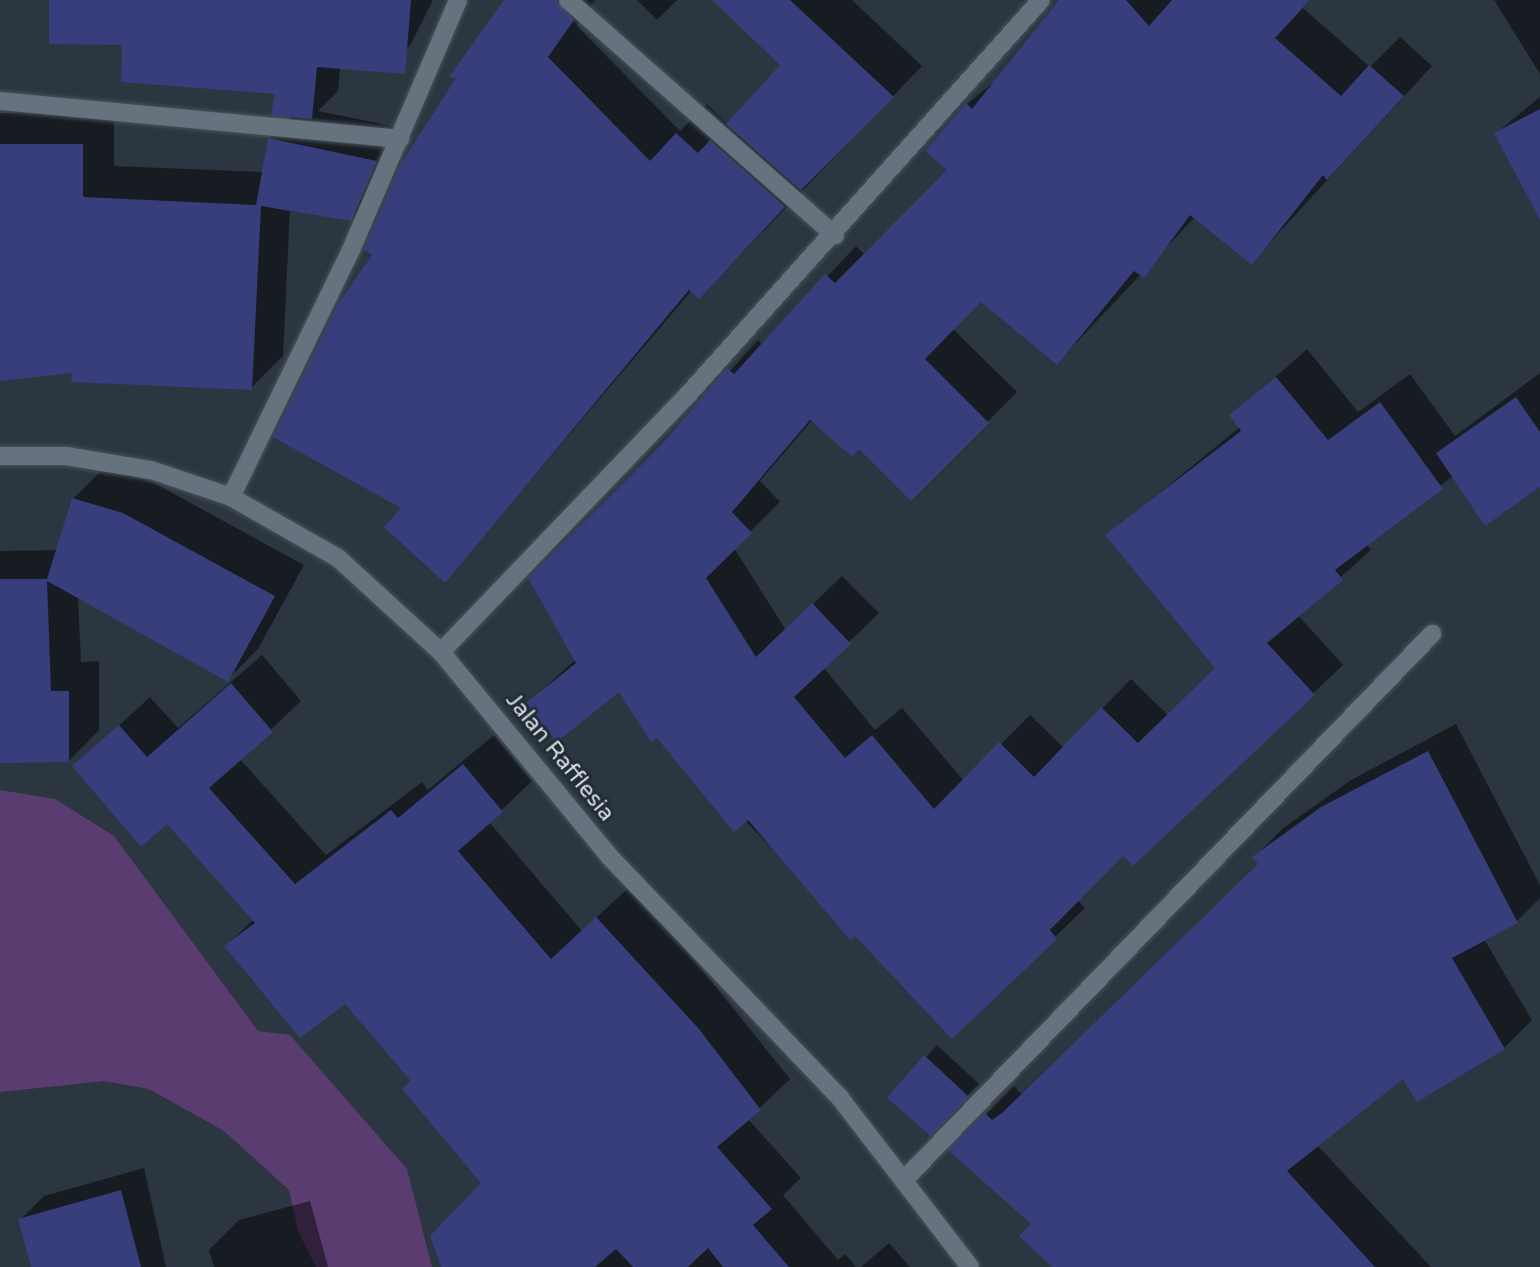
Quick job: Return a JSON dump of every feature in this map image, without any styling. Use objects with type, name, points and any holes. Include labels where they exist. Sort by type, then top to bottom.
[{"type":"street","points":[[231,497],[400,139],[458,0]]},
{"type":"street","points":[[568,0],[835,235]]},
{"type":"street","points":[[441,652],[835,235],[1041,0]]},
{"type":"street","points":[[0,101],[400,139]]},
{"type":"street","name":"Jalan Rafflesia","points":[[0,456],[66,456],[151,470],[231,497],[338,558],[441,652],[610,856],[840,1098],[970,1267]]},
{"type":"street","points":[[904,1180],[1432,634]]},
{"type":"shaded area","points":[[0,790],[55,799],[114,836],[258,1031],[290,1035],[407,1169],[432,1267],[316,1267],[298,1231],[289,1190],[224,1131],[149,1089],[104,1081],[0,1092]]},
{"type":"building","points":[[49,0],[411,0],[405,74],[317,67],[312,119],[271,115],[275,94],[121,82],[122,45],[49,44]]},
{"type":"building","points":[[504,0],[557,0],[574,20],[548,57],[650,161],[676,133],[698,153],[710,140],[785,207],[699,299],[689,290],[445,583],[384,527],[401,508],[273,437],[338,304],[372,255],[364,249],[400,165],[456,78],[449,77]]},
{"type":"building","points":[[712,0],[790,0],[894,97],[801,190],[726,124],[780,65]]},
{"type":"building","points":[[1059,0],[1126,0],[1149,26],[1172,0],[1310,0],[1275,38],[1341,96],[1369,65],[1404,96],[1327,180],[1323,175],[1252,265],[1190,215],[1144,278],[1134,271],[1057,365],[981,302],[925,359],[989,423],[911,501],[859,449],[852,457],[810,420],[732,512],[752,533],[706,578],[756,657],[812,603],[851,644],[794,697],[845,758],[872,735],[934,809],[999,742],[1034,777],[1101,707],[1138,743],[1215,668],[1105,535],[1241,431],[1229,415],[1276,377],[1328,440],[1380,402],[1443,489],[1335,570],[1343,580],[1267,643],[1315,695],[1133,866],[1123,856],[1050,930],[1057,939],[952,1039],[855,936],[850,940],[748,820],[734,832],[657,738],[651,742],[619,692],[557,742],[526,703],[576,663],[528,578],[664,442],[727,368],[734,374],[825,274],[835,283],[947,170],[925,151],[966,103],[972,109]]},
{"type":"building","points":[[1540,109],[1540,220],[1494,133]]},
{"type":"building","points":[[268,138],[377,161],[351,221],[261,206],[252,390],[71,382],[72,373],[0,381],[0,144],[83,144],[83,197],[256,205]]},
{"type":"building","points":[[1516,397],[1540,432],[1540,487],[1485,526],[1436,453]]},
{"type":"building","points":[[72,498],[123,513],[275,596],[228,682],[47,581],[51,691],[69,691],[69,762],[0,763],[0,579],[47,579]]},
{"type":"building","points":[[231,683],[273,732],[209,788],[295,884],[391,810],[398,818],[463,764],[503,812],[458,851],[551,959],[596,917],[699,1029],[761,1110],[717,1147],[772,1209],[753,1225],[789,1267],[723,1267],[708,1248],[688,1267],[633,1267],[616,1249],[595,1267],[441,1267],[430,1236],[481,1183],[402,1089],[411,1081],[345,1004],[300,1038],[224,946],[255,923],[167,824],[141,847],[72,766],[119,725],[147,757]]},
{"type":"building","points":[[1428,751],[1518,923],[1452,958],[1505,1049],[1417,1102],[1403,1079],[1287,1171],[1375,1267],[1052,1267],[1019,1236],[1031,1224],[948,1150],[985,1113],[992,1120],[1002,1113],[1258,864],[1252,857],[1321,807]]},
{"type":"building","points":[[924,1055],[969,1097],[931,1136],[887,1098]]},
{"type":"building","points":[[121,1190],[141,1267],[31,1267],[18,1219]]}]
